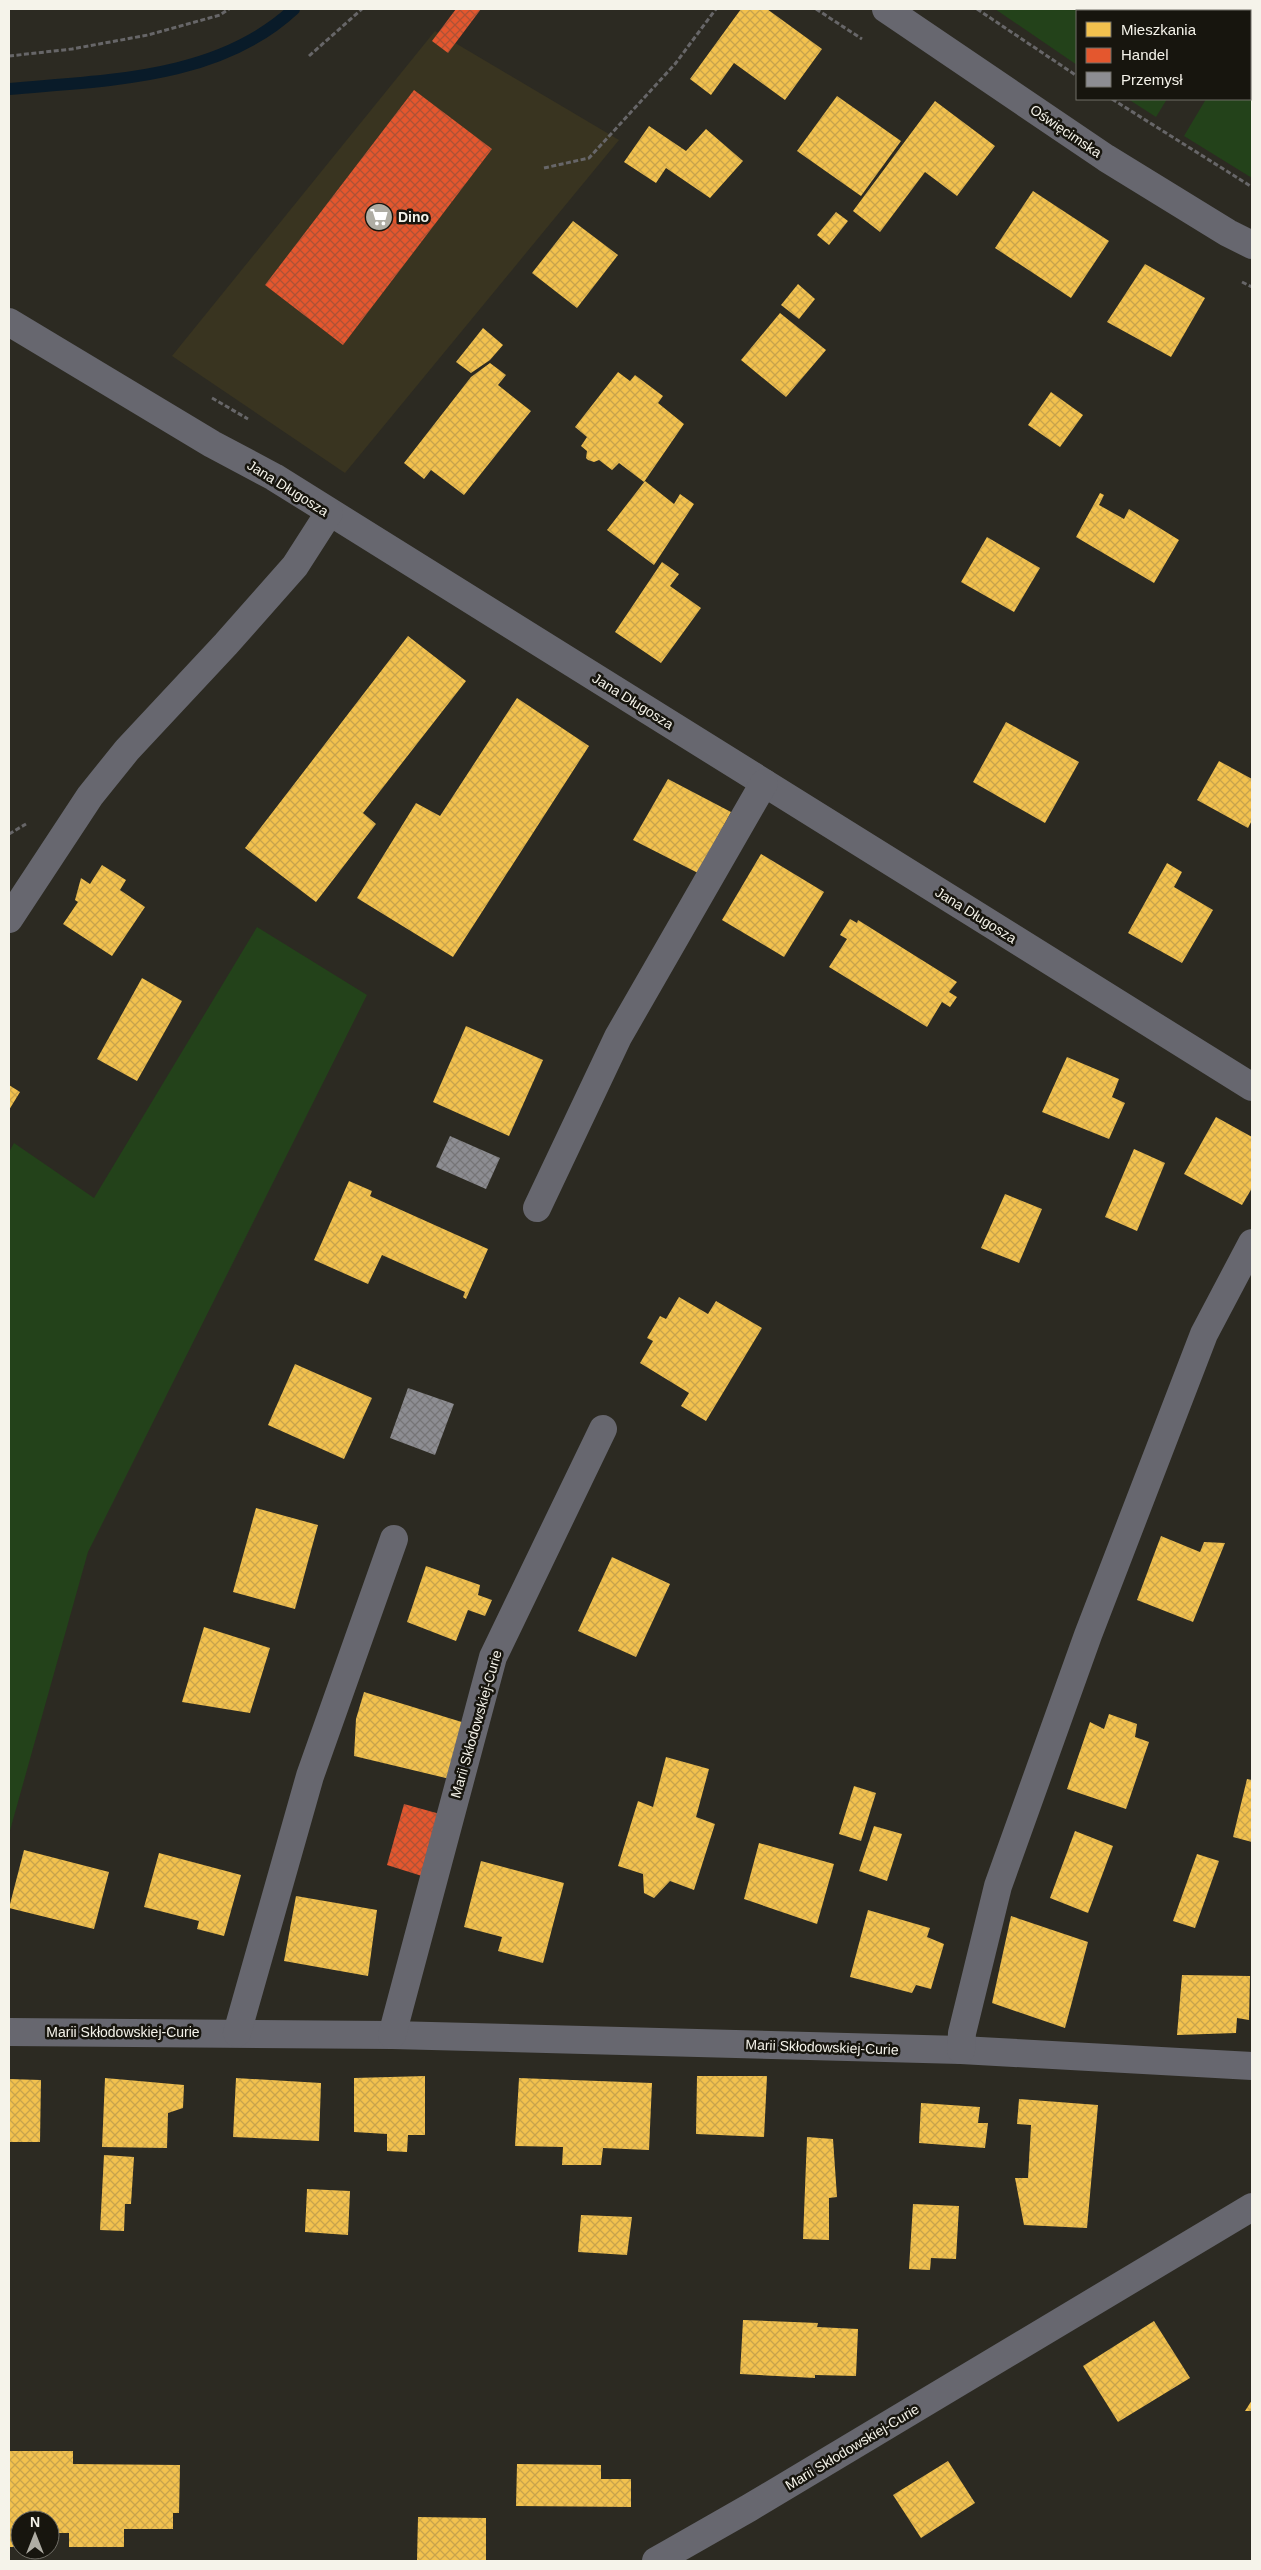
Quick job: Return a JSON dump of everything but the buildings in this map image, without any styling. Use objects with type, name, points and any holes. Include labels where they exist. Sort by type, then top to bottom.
[{"type":"street","name":"Oświęcimska","points":[[886,9],[1106,158],[1252,245]]},
{"type":"street","name":"Jana Długosza","points":[[9,322],[212,444],[274,477],[1252,1087]]},
{"type":"street","points":[[9,919],[90,796],[127,750],[226,644],[295,566],[329,513]]},
{"type":"street","points":[[537,1208],[618,1037],[764,783]]},
{"type":"street","points":[[961,2050],[962,2033],[998,1886],[1085,1644],[1204,1334],[1252,1243]]},
{"type":"street","name":"Marii Skłodowskiej-Curie","points":[[392,2035],[493,1657],[603,1429]]},
{"type":"street","points":[[237,2033],[310,1776],[394,1539]]},
{"type":"street","name":"Marii Skłodowskiej-Curie","points":[[9,2032],[392,2035],[961,2050],[1252,2066]]},
{"type":"street","name":"Marii Skłodowskiej-Curie","points":[[656,2561],[749,2508],[1252,2207]]},
{"type":"path","points":[[9,56],[72,49],[148,35],[220,15],[229,9]]},
{"type":"path","points":[[310,56],[362,9]]},
{"type":"path","points":[[544,168],[589,158],[676,64],[716,9]]},
{"type":"path","points":[[977,9],[1076,75]]},
{"type":"path","points":[[1114,100],[1252,188]]},
{"type":"shaded area","points":[[435,31],[619,140],[345,473],[172,356]]},
{"type":"green space","points":[[995,9],[1221,9],[1076,10],[1076,64]]},
{"type":"green space","points":[[1252,70],[1252,178],[1184,136],[1205,100],[1251,100]]},
{"type":"green space","points":[[1130,100],[1166,100],[1156,117]]},
{"type":"green space","points":[[257,927],[367,995],[88,1552],[9,1834],[9,1152],[14,1143],[94,1198]]},
{"type":"waterway","points":[[9,89],[122,78],[196,63],[231,50],[264,32],[294,9]]},
{"type":"place","name":"Dino","points":[[379,217]]}]
